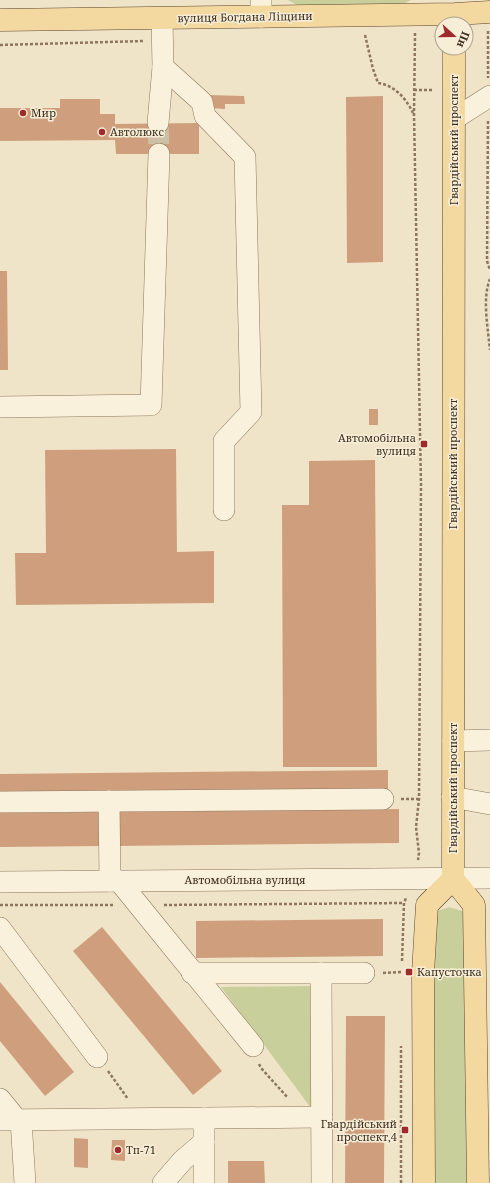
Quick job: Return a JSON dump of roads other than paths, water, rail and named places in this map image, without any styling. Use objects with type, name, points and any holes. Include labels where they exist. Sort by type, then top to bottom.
[{"type":"main road","name":"вулиця Богдана Ліщини","points":[[0,20],[162,18],[261,8],[455,13],[490,12]]},
{"type":"main road","name":"Гвардійський проспект","points":[[453,879],[454,56]]},
{"type":"main road","points":[[424,1183],[424,973],[427,905],[453,879],[474,905],[484,1137],[478,1183]]},
{"type":"street","points":[[158,123],[163,66],[162,18]]},
{"type":"street","points":[[163,66],[202,102],[205,116],[245,157],[251,412],[224,441],[224,510]]},
{"type":"street","points":[[454,119],[489,97]]},
{"type":"street","points":[[0,407],[152,406],[159,154]]},
{"type":"street","points":[[453,741],[490,740]]},
{"type":"street","points":[[452,797],[490,804]]},
{"type":"street","points":[[0,802],[383,799]]},
{"type":"street","points":[[109,801],[114,881],[138,905],[253,1046]]},
{"type":"street","name":"Автомобільна вулиця","points":[[0,882],[490,878]]},
{"type":"street","points":[[0,928],[97,1057]]},
{"type":"street","points":[[192,972],[364,973]]},
{"type":"street","points":[[321,972],[312,1117],[322,1183]]},
{"type":"street","points":[[0,1099],[13,1120],[25,1183]]},
{"type":"street","points":[[13,1120],[312,1117]]},
{"type":"street","points":[[204,1118],[204,1183]]},
{"type":"street","points":[[163,1183],[183,1160],[204,1142]]},
{"type":"tunnel","points":[[158,123],[159,154]]},
{"type":"place","name":"Мир","points":[[23,113]]},
{"type":"place","name":"Автолюкс","points":[[102,132]]},
{"type":"place","name":"Автомобільна вулиця","points":[[424,444]]},
{"type":"place","name":"Капусточка","points":[[409,972]]},
{"type":"place","name":"Гвардійський проспект,4","points":[[405,1130]]},
{"type":"place","name":"Тп-71","points":[[118,1150]]}]
